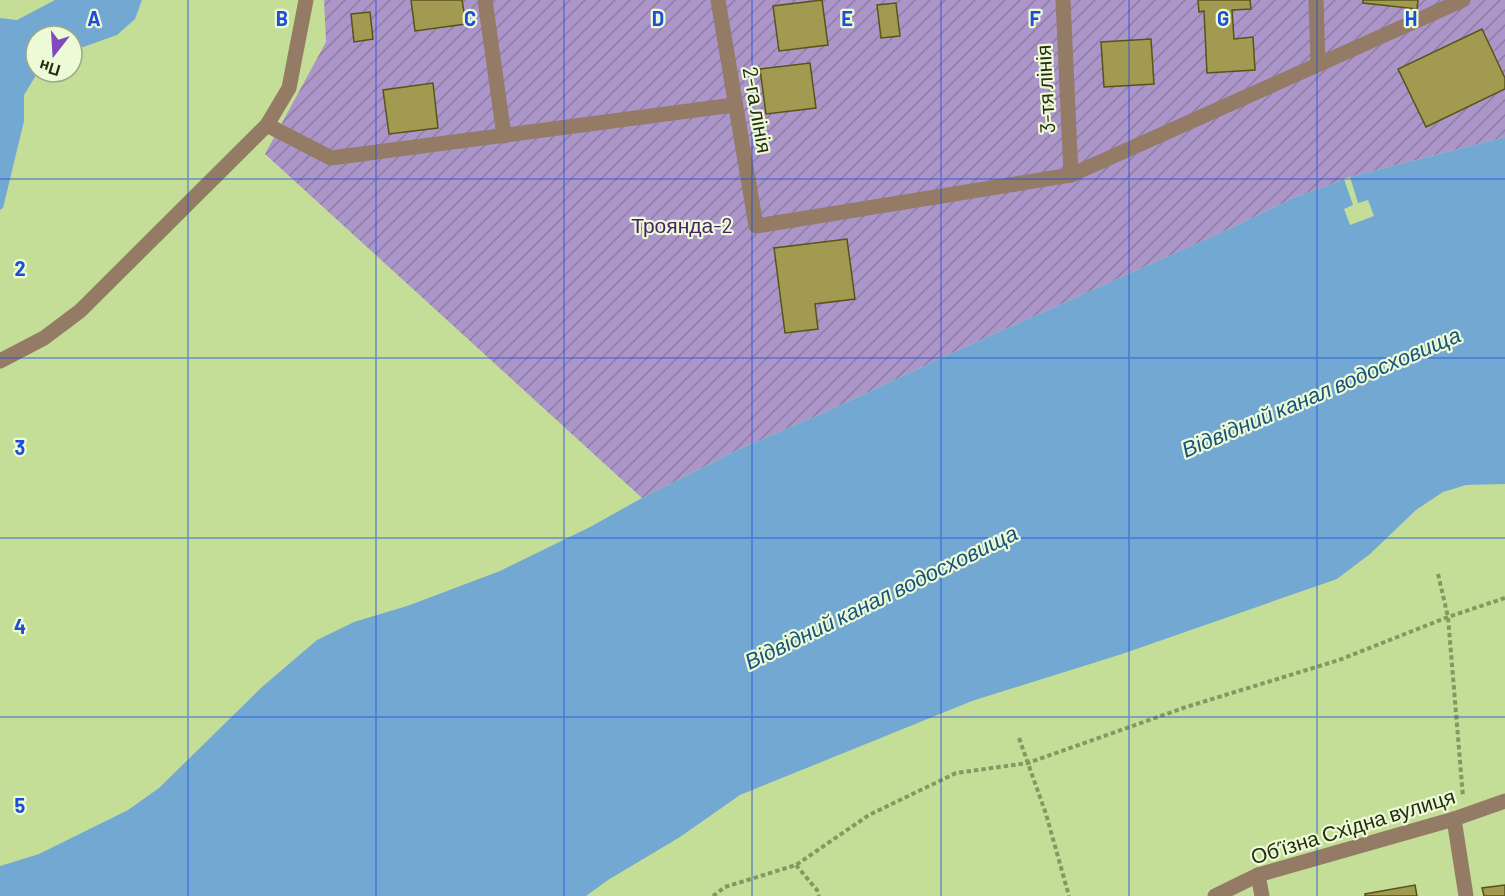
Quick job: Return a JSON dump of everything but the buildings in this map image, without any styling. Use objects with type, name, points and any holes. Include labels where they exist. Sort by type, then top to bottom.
[{"type":"street","points":[[0,361],[44,338],[80,311],[267,125],[289,88],[306,0]]},
{"type":"street","points":[[485,0],[504,136]]},
{"type":"street","name":"2-га лінія","points":[[718,0],[756,226],[1071,175]]},
{"type":"street","name":"3-тя лінія","points":[[1063,0],[1071,175]]},
{"type":"street","points":[[1316,0],[1318,63]]},
{"type":"street","points":[[1071,175],[1463,0]]},
{"type":"street","points":[[267,125],[331,158],[734,105]]},
{"type":"street","name":"Обʼїзна Східна вулиця","points":[[1215,896],[1258,875],[1459,817],[1505,801]]},
{"type":"street","points":[[1459,817],[1466,896]]},
{"type":"street","points":[[1258,875],[1262,896]]},
{"type":"path","points":[[1438,574],[1448,617],[1459,817]]},
{"type":"path","points":[[713,896],[725,886],[796,865],[870,815],[956,773],[1028,763],[1183,708],[1339,660],[1448,617],[1505,598]]},
{"type":"path","points":[[1019,738],[1047,814],[1069,896]]},
{"type":"path","points":[[796,865],[817,890],[819,896]]},
{"type":"green space","name":"Троянда-2","points":[[324,0],[1505,0],[1505,137],[1350,177],[1291,199],[821,414],[737,450],[642,498],[265,154],[326,42]]},
{"type":"water","points":[[55,0],[142,0],[135,19],[117,35],[84,47],[84,24],[24,24],[24,84],[31,84],[24,95],[24,121],[3,208],[0,210],[0,18],[17,20]]},
{"type":"water","name":"Відвідний канал водосховища","points":[[1505,137],[1505,484],[1466,485],[1443,492],[1416,510],[1370,554],[1337,579],[1122,654],[972,701],[740,795],[680,837],[608,880],[586,896],[0,896],[0,866],[39,854],[128,810],[159,788],[262,687],[317,640],[354,622],[410,605],[500,571],[737,450],[821,414],[1291,199],[1350,177]]},
{"type":"pier","points":[[1350,177],[1358,203],[1368,200],[1374,216],[1350,225],[1344,209],[1353,205],[1344,179]]}]
